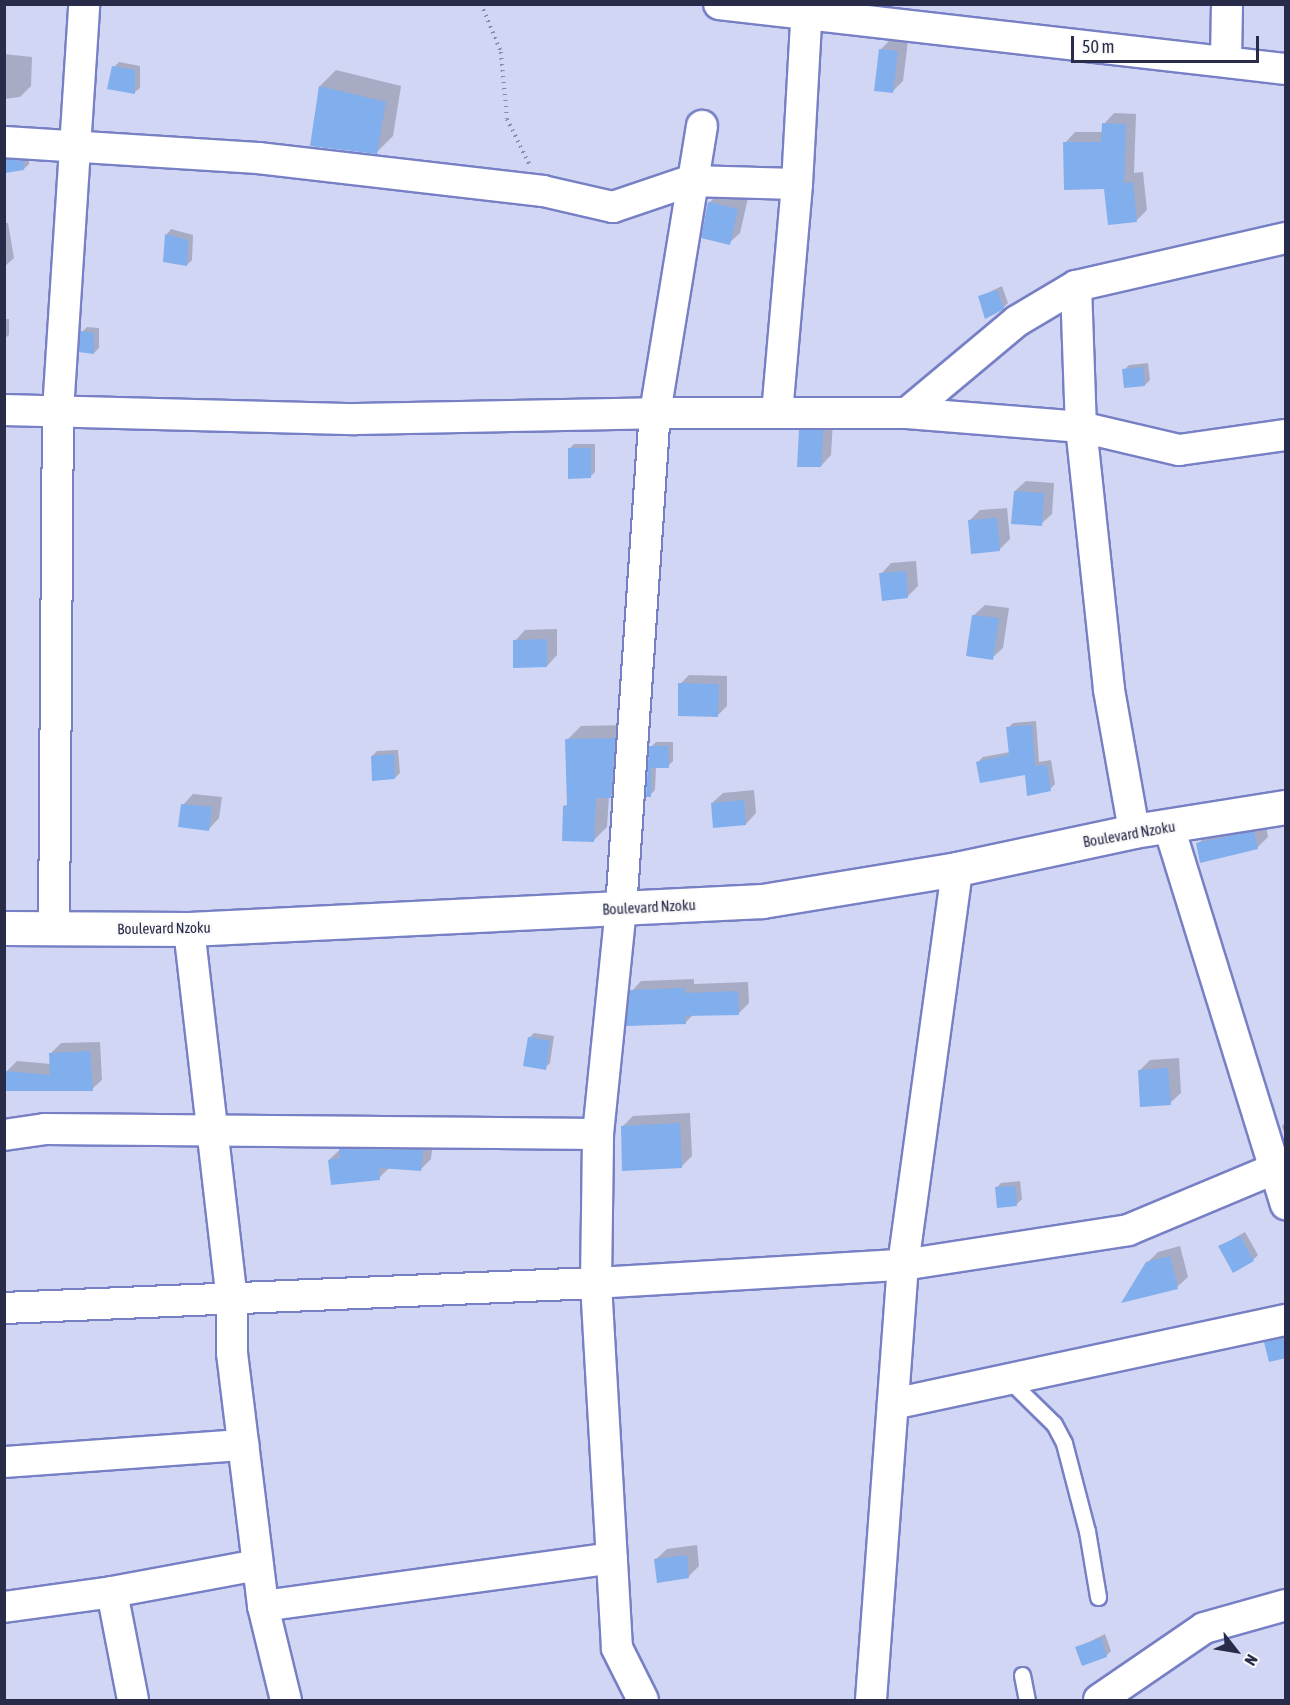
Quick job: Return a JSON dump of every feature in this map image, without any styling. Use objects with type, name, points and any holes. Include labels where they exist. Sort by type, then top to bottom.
[{"type":"street","points":[[54,928],[58,411],[84,4]]},
{"type":"street","points":[[719,4],[807,8],[1286,69]]},
{"type":"street","points":[[1226,61],[1227,4]]},
{"type":"street","points":[[777,413],[797,184],[807,8]]},
{"type":"street","points":[[643,1701],[617,1648],[596,1283],[598,1134],[621,909],[655,413],[690,181],[702,126]]},
{"type":"street","points":[[4,142],[258,158],[543,191],[613,207],[690,181],[797,184]]},
{"type":"street","points":[[907,413],[1017,321],[1076,286],[1286,238]]},
{"type":"street","points":[[1076,286],[1081,427],[1108,690],[1134,831]]},
{"type":"street","points":[[4,410],[356,419],[655,413],[907,413],[1081,427],[1179,450],[1286,435]]},
{"type":"street","name":"Boulevard Nzoku","points":[[4,928],[189,929],[762,902],[957,869],[1134,831],[1286,807]]},
{"type":"street","points":[[1168,827],[1280,1166],[1286,1204]]},
{"type":"street","points":[[871,1701],[903,1264],[957,869]]},
{"type":"street","points":[[189,929],[232,1298],[232,1353],[263,1606],[286,1701]]},
{"type":"street","points":[[4,1135],[45,1129],[598,1134]]},
{"type":"street","points":[[4,1308],[596,1283],[903,1264],[1128,1230],[1280,1166]]},
{"type":"street","points":[[893,1404],[1286,1320]]},
{"type":"street","points":[[4,1462],[243,1445]]},
{"type":"street","points":[[263,1606],[612,1558]]},
{"type":"street","points":[[4,1607],[112,1592],[258,1565]]},
{"type":"street","points":[[112,1592],[134,1701]]},
{"type":"street","points":[[1099,1701],[1204,1628],[1286,1605]]},
{"type":"lane","points":[[1008,1380],[1054,1424],[1064,1443],[1087,1531],[1098,1597]]},
{"type":"lane","points":[[1022,1675],[1027,1701]]},
{"type":"path","points":[[481,4],[501,52],[507,118],[543,191]]},
{"type":"building","points":[[879,49],[898,51],[893,93],[874,91]]},
{"type":"building","points":[[112,66],[135,70],[135,94],[107,89]]},
{"type":"building","points":[[319,86],[386,102],[377,154],[310,146]]},
{"type":"building","points":[[1102,123],[1126,124],[1124,183],[1133,182],[1137,222],[1108,225],[1104,189],[1064,190],[1063,142],[1101,142]]},
{"type":"building","points":[[5,159],[24,161],[24,170],[5,173]]},
{"type":"building","points":[[708,202],[738,209],[730,245],[701,238]]},
{"type":"building","points":[[165,234],[188,240],[187,266],[163,262]]},
{"type":"building","points":[[997,290],[1004,309],[985,319],[978,296]]},
{"type":"building","points":[[80,331],[94,333],[94,354],[79,352]]},
{"type":"building","points":[[1143,367],[1145,386],[1124,388],[1122,369]]},
{"type":"building","points":[[799,430],[823,430],[821,467],[797,467]]},
{"type":"building","points":[[568,448],[591,448],[591,478],[568,479]]},
{"type":"building","points":[[1014,491],[1044,493],[1042,526],[1011,524]]},
{"type":"building","points":[[997,518],[1000,551],[971,554],[968,520]]},
{"type":"building","points":[[906,571],[908,598],[882,601],[879,573]]},
{"type":"building","points":[[972,615],[999,618],[993,660],[966,656]]},
{"type":"building","points":[[547,639],[547,667],[513,668],[513,640]]},
{"type":"building","points":[[678,683],[719,684],[718,717],[678,716]]},
{"type":"building","points":[[1032,725],[1035,766],[1047,765],[1051,791],[1027,796],[1025,775],[980,783],[976,762],[1009,755],[1006,727]]},
{"type":"building","points":[[615,738],[611,798],[596,798],[594,842],[562,841],[563,806],[567,805],[565,739]]},
{"type":"building","points":[[649,746],[668,746],[669,768],[651,768],[651,797],[646,797]]},
{"type":"building","points":[[394,754],[395,779],[372,781],[371,756]]},
{"type":"building","points":[[744,800],[746,825],[713,828],[711,803]]},
{"type":"building","points":[[181,804],[212,807],[209,831],[178,827]]},
{"type":"building","points":[[1254,831],[1258,849],[1200,863],[1196,843]]},
{"type":"building","points":[[685,988],[685,993],[738,991],[739,1015],[685,1016],[686,1024],[626,1026],[630,990]]},
{"type":"building","points":[[528,1037],[550,1041],[546,1070],[523,1066]]},
{"type":"building","points":[[90,1051],[93,1091],[5,1091],[6,1071],[50,1075],[49,1053]]},
{"type":"building","points":[[1168,1068],[1171,1105],[1140,1107],[1138,1070]]},
{"type":"building","points":[[680,1123],[682,1168],[622,1171],[621,1126]]},
{"type":"building","points":[[339,1149],[423,1150],[421,1171],[379,1168],[380,1180],[331,1185],[328,1160],[340,1158]]},
{"type":"building","points":[[1015,1186],[1017,1206],[997,1208],[995,1187]]},
{"type":"building","points":[[1240,1236],[1254,1261],[1233,1273],[1218,1246]]},
{"type":"building","points":[[1170,1256],[1178,1289],[1121,1303],[1146,1262]]},
{"type":"building","points":[[1286,1338],[1286,1358],[1269,1362],[1264,1342]]},
{"type":"building","points":[[687,1555],[689,1578],[657,1583],[654,1559]]},
{"type":"building","points":[[1101,1638],[1107,1657],[1082,1666],[1075,1647]]}]
